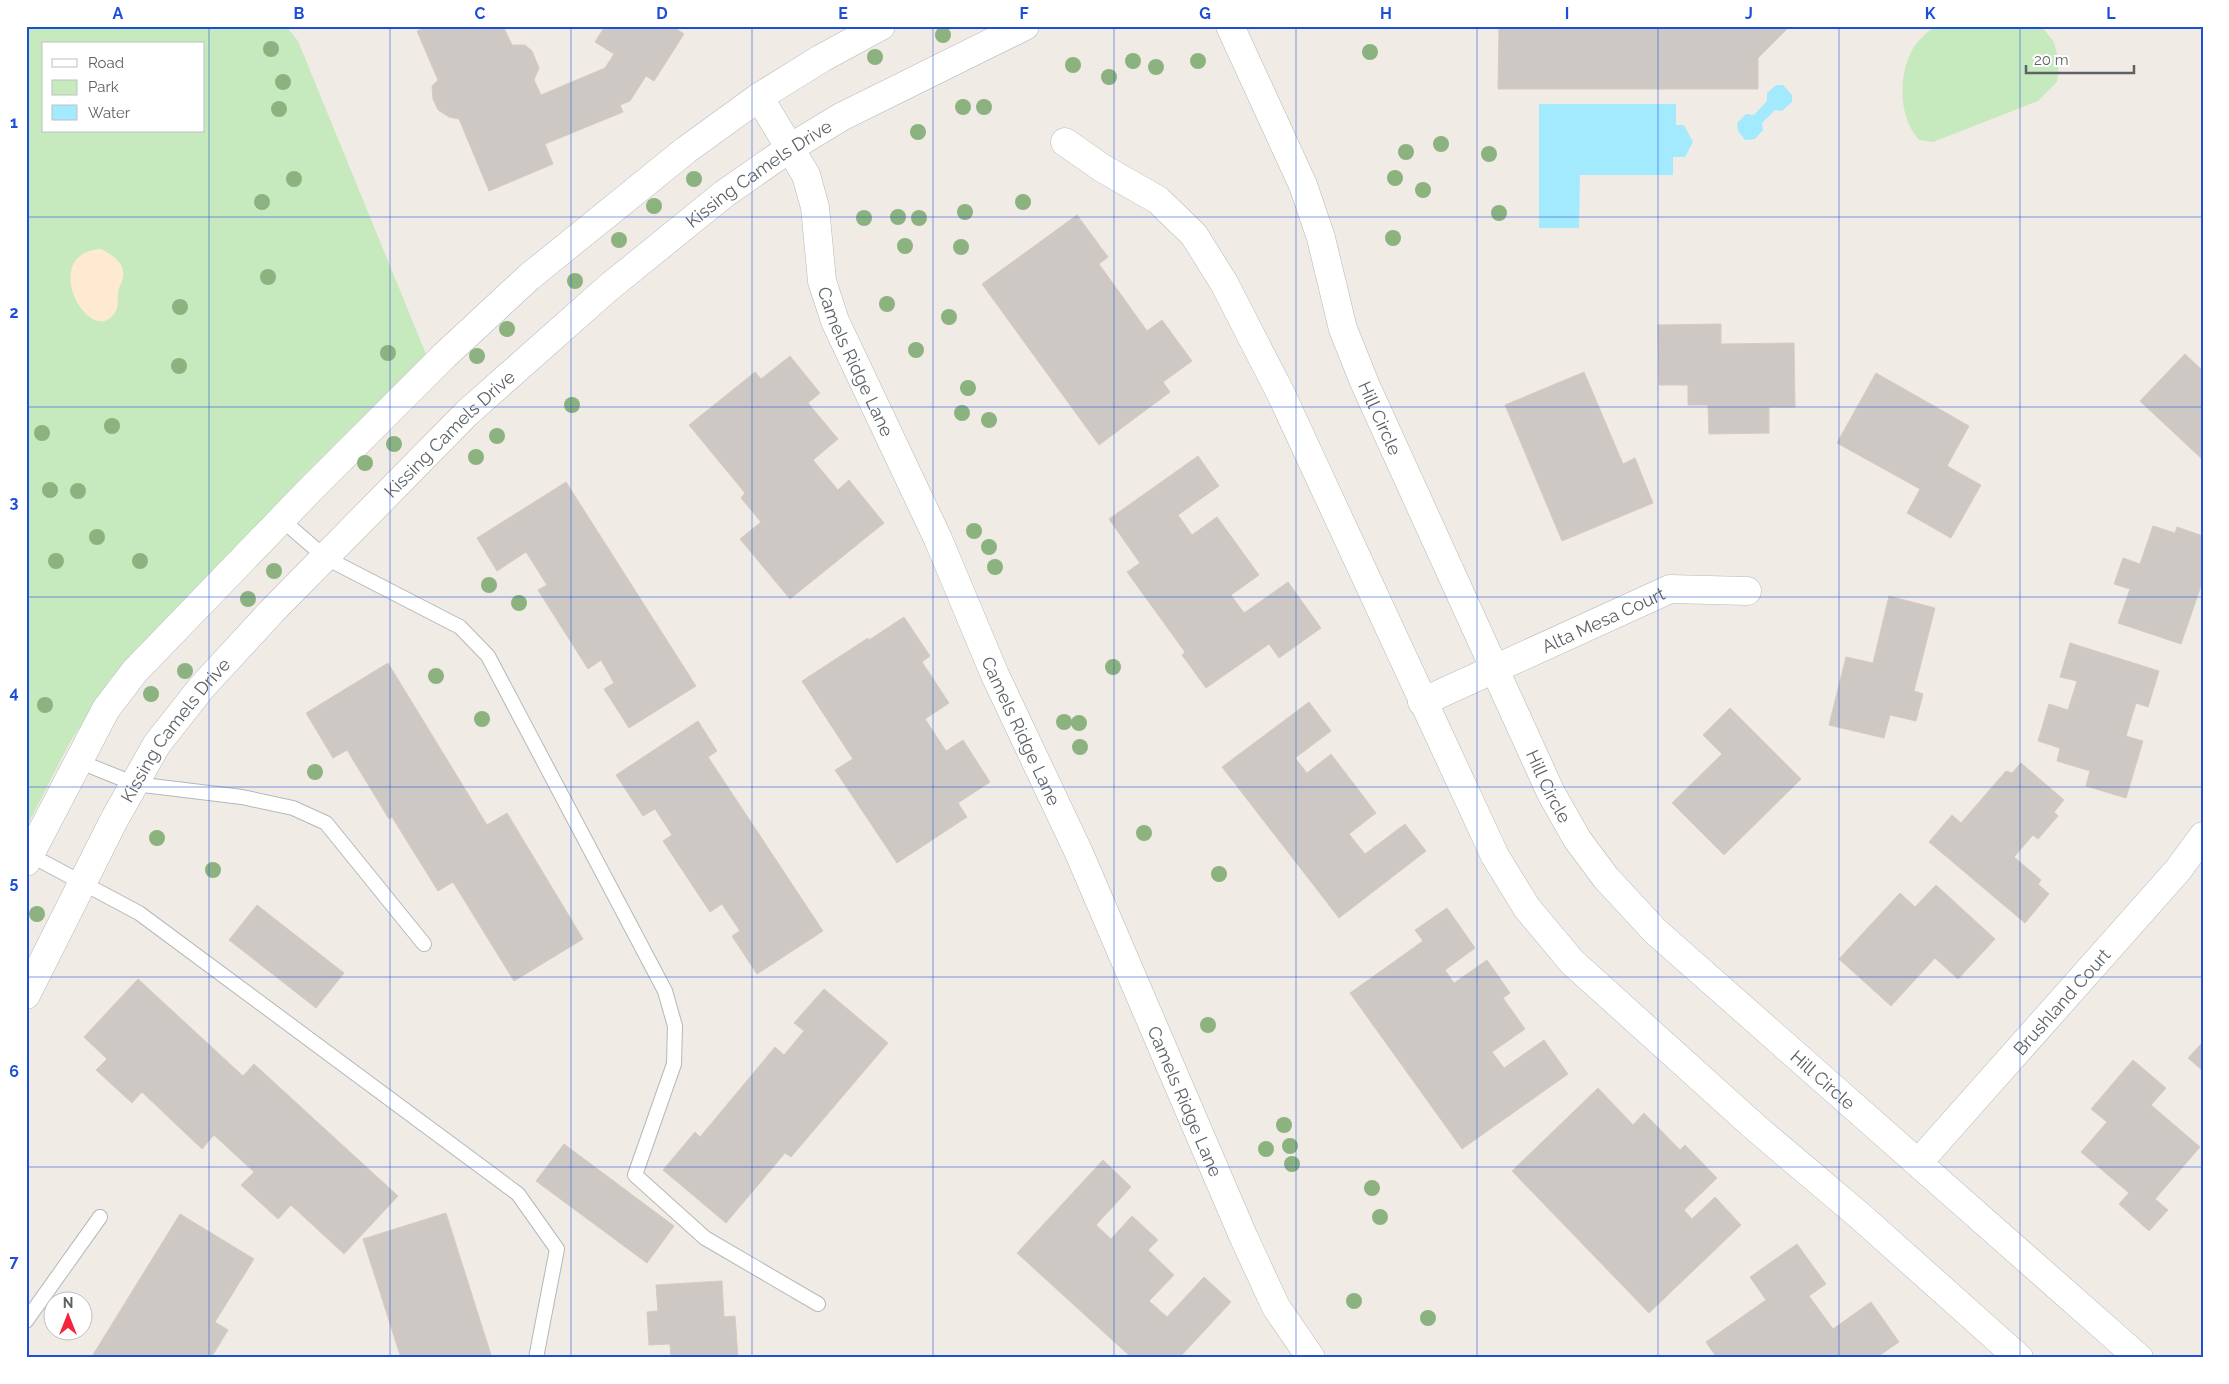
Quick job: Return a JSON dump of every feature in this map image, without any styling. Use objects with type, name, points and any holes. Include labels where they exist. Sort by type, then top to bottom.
[{"type":"street","points":[[28,859],[106,709],[135,671],[281,519],[445,355],[529,277],[686,150],[758,97],[822,58],[881,26]]},
{"type":"street","name":"Kissing Camels Drive","points":[[26,995],[82,882],[157,744],[202,687],[467,413],[608,288],[724,194],[790,148],[841,117],[1025,26]]},
{"type":"street","name":"Hill Circle","points":[[1230,26],[1302,185],[1321,238],[1343,329],[1365,384],[1551,793],[1577,839],[1606,878],[1655,931],[2139,1358]]},
{"type":"street","name":"Camels Ridge Lane","points":[[758,97],[806,175],[815,207],[822,281],[835,321],[938,539],[994,675],[1079,853],[1276,1307],[1311,1358]]},
{"type":"street","points":[[1065,142],[1102,168],[1158,200],[1194,236],[1224,283],[1281,394],[1422,702],[1495,856],[1527,908],[1572,962],[1756,1128],[1860,1216],[2019,1358]]},
{"type":"street","name":"Alta Mesa Court","points":[[1422,702],[1670,589],[1747,591]]},
{"type":"street","name":"Brushland Court","points":[[1918,1163],[2178,870],[2203,836]]},
{"type":"lane","points":[[281,519],[326,558],[460,627],[488,656],[665,991],[675,1026],[674,1064],[635,1175],[705,1238],[818,1304]]},
{"type":"lane","points":[[78,761],[135,784],[242,797],[294,808],[326,823],[424,944]]},
{"type":"lane","points":[[28,859],[82,882],[139,913],[518,1194],[557,1249],[536,1358]]},
{"type":"lane","points":[[26,1321],[100,1217]]},
{"type":"green space","points":[[26,26],[286,26],[298,41],[426,354],[304,475],[110,679],[69,744],[26,828]]},
{"type":"green space","points":[[2041,26],[2054,42],[2059,62],[2057,82],[2038,101],[1933,142],[1919,140],[1907,121],[1904,110],[1903,86],[1904,74],[1911,52],[1924,35],[1934,27]]},
{"type":"sand","points":[[101,249],[120,263],[123,272],[123,279],[118,292],[117,309],[106,321],[94,320],[83,311],[75,297],[71,281],[72,266],[82,255]]},
{"type":"water","points":[[1776,85],[1783,85],[1792,95],[1792,102],[1782,111],[1775,110],[1762,123],[1763,130],[1755,139],[1745,140],[1738,131],[1737,123],[1746,114],[1754,115],[1767,101],[1767,93]]},
{"type":"water","points":[[1539,104],[1676,104],[1676,125],[1684,125],[1693,142],[1685,157],[1673,157],[1673,175],[1580,175],[1579,228],[1539,228]]},
{"type":"building","points":[[428,26],[503,26],[512,45],[525,45],[532,51],[539,68],[534,80],[541,95],[605,68],[614,54],[595,42],[605,26],[672,26],[684,34],[654,81],[646,76],[630,101],[620,105],[623,112],[545,144],[553,164],[489,191],[459,119],[449,117],[438,110],[433,99],[432,86],[438,80],[417,31]]},
{"type":"building","points":[[1499,26],[1790,26],[1758,58],[1758,89],[1498,89]]},
{"type":"building","points":[[1077,215],[1108,257],[1099,264],[1147,331],[1162,320],[1192,361],[1163,382],[1170,392],[1099,445],[982,284]]},
{"type":"building","points":[[1721,324],[1721,344],[1794,343],[1795,407],[1769,407],[1769,433],[1709,434],[1708,405],[1688,405],[1688,385],[1659,385],[1658,325]]},
{"type":"building","points":[[2185,354],[2203,371],[2203,460],[2140,401]]},
{"type":"building","points":[[790,356],[820,393],[808,403],[838,439],[813,460],[838,490],[849,480],[884,523],[790,599],[740,539],[761,522],[741,498],[745,493],[689,425],[755,372],[761,379]]},
{"type":"building","points":[[1584,372],[1623,464],[1635,458],[1653,503],[1562,541],[1505,405]]},
{"type":"building","points":[[1876,373],[1969,426],[1947,466],[1981,485],[1951,538],[1907,513],[1920,489],[1837,443]]},
{"type":"building","points":[[1198,456],[1219,486],[1178,515],[1192,535],[1217,517],[1259,575],[1231,595],[1244,613],[1288,582],[1321,628],[1279,658],[1269,644],[1206,688],[1182,655],[1185,652],[1127,572],[1140,563],[1109,519]]},
{"type":"building","points":[[566,482],[696,686],[629,728],[604,689],[614,683],[601,660],[588,669],[538,590],[547,585],[526,552],[497,571],[477,538]]},
{"type":"building","points":[[2153,526],[2175,533],[2177,527],[2203,536],[2203,580],[2181,644],[2118,623],[2130,589],[2114,584],[2123,558],[2140,564]]},
{"type":"building","points":[[1889,596],[1935,608],[1914,691],[1923,694],[1916,721],[1890,715],[1884,738],[1829,725],[1846,657],[1873,663]]},
{"type":"building","points":[[904,617],[930,656],[922,662],[949,703],[925,719],[946,751],[963,740],[990,782],[958,803],[967,817],[897,863],[835,770],[853,759],[802,681]]},
{"type":"building","points":[[2070,643],[2159,671],[2148,707],[2136,703],[2126,736],[2143,741],[2126,798],[2086,786],[2090,771],[2057,761],[2060,748],[2038,741],[2049,704],[2068,710],[2077,681],[2060,677]]},
{"type":"building","points":[[388,663],[487,825],[507,813],[583,939],[514,981],[453,882],[438,891],[392,817],[389,819],[347,750],[333,758],[306,713]]},
{"type":"building","points":[[1309,702],[1331,731],[1295,758],[1307,773],[1331,754],[1376,813],[1349,834],[1365,854],[1405,824],[1426,851],[1339,918],[1222,767]]},
{"type":"building","points":[[1730,708],[1801,779],[1724,855],[1672,803],[1722,754],[1703,735]]},
{"type":"building","points":[[698,721],[717,751],[708,757],[823,931],[757,974],[732,936],[740,931],[722,904],[710,912],[663,841],[672,835],[655,809],[643,816],[616,775]]},
{"type":"building","points":[[2021,763],[2064,800],[2054,812],[2058,816],[2038,839],[2033,835],[2014,857],[2041,880],[2038,884],[2049,894],[2025,923],[1929,842],[1952,815],[1961,823],[2006,771],[2012,773]]},
{"type":"building","points":[[1936,885],[1995,939],[1958,979],[1935,958],[1891,1006],[1839,959],[1900,893],[1915,907]]},
{"type":"building","points":[[257,905],[344,973],[316,1008],[229,940]]},
{"type":"building","points":[[1447,908],[1475,948],[1445,970],[1454,983],[1487,960],[1510,993],[1503,998],[1525,1029],[1492,1052],[1504,1068],[1544,1040],[1568,1074],[1462,1149],[1350,993],[1423,941],[1415,930]]},
{"type":"building","points":[[138,979],[243,1076],[254,1064],[398,1196],[344,1254],[291,1205],[278,1219],[241,1185],[254,1172],[214,1135],[202,1149],[142,1092],[132,1103],[96,1070],[107,1059],[84,1037]]},
{"type":"building","points":[[824,989],[888,1043],[791,1157],[785,1153],[726,1223],[663,1170],[695,1132],[700,1137],[775,1047],[784,1055],[804,1031],[794,1023]]},
{"type":"building","points":[[2203,1042],[2203,1071],[2188,1058]]},
{"type":"building","points":[[2133,1060],[2166,1088],[2151,1105],[2200,1147],[2155,1199],[2168,1210],[2149,1231],[2119,1204],[2129,1193],[2081,1152],[2107,1122],[2091,1109]]},
{"type":"building","points":[[1598,1088],[1633,1125],[1644,1113],[1680,1150],[1685,1145],[1717,1178],[1684,1210],[1692,1219],[1715,1197],[1741,1225],[1649,1313],[1512,1171]]},
{"type":"building","points":[[564,1144],[674,1226],[647,1263],[536,1181]]},
{"type":"building","points":[[1103,1160],[1131,1187],[1096,1225],[1111,1239],[1132,1216],[1158,1240],[1148,1250],[1174,1275],[1149,1301],[1167,1317],[1204,1277],[1231,1302],[1179,1358],[1132,1358],[1017,1253]]},
{"type":"building","points":[[446,1213],[492,1358],[401,1358],[363,1239]]},
{"type":"building","points":[[180,1214],[254,1259],[215,1322],[228,1330],[211,1358],[91,1358]]},
{"type":"building","points":[[1797,1244],[1826,1284],[1809,1296],[1833,1329],[1871,1302],[1899,1342],[1876,1358],[1717,1358],[1706,1342],[1766,1300],[1750,1277]]},
{"type":"building","points":[[722,1281],[724,1317],[735,1316],[738,1358],[671,1358],[670,1344],[649,1345],[647,1312],[658,1311],[656,1285]]}]
